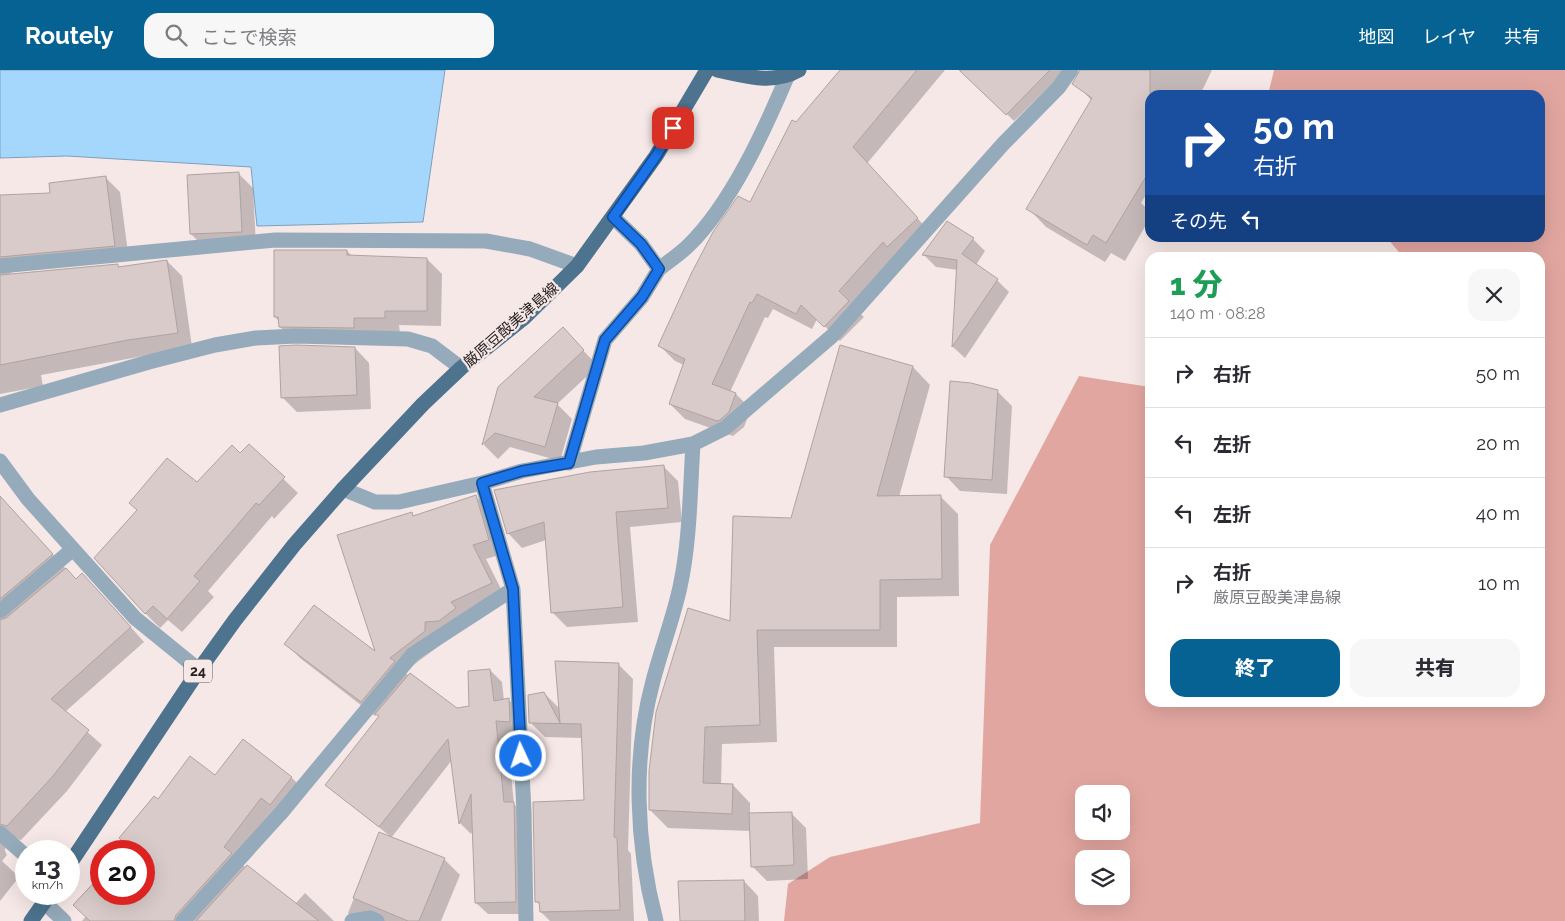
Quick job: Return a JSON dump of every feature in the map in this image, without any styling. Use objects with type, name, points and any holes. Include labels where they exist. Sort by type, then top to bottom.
[{"type":"main road","name":"厳原豆酘美津島線","points":[[343,489],[423,404],[461,368],[524,318],[577,266],[656,156],[707,70]]},
{"type":"main road","points":[[717,70],[763,79],[793,73]]},
{"type":"main road","name":"24","points":[[80,848],[199,670],[235,620],[294,545],[343,489]]},
{"type":"main road","points":[[31,921],[42,905]]},
{"type":"street","points":[[343,489],[375,502],[399,502],[482,483],[522,471],[693,444],[726,428],[832,336],[1004,144],[1059,87],[1071,70]]},
{"type":"street","points":[[569,463],[605,340],[642,297],[659,269],[689,245],[716,213],[793,73]]},
{"type":"street","points":[[613,217],[641,244],[659,269]]},
{"type":"street","points":[[0,266],[276,240],[304,240],[486,241],[530,248],[577,266]]},
{"type":"street","points":[[0,405],[215,345],[256,338],[296,336],[408,339],[432,346],[461,368]]},
{"type":"street","points":[[656,921],[645,872],[640,809],[640,751],[652,683],[680,587],[685,558],[693,444]]},
{"type":"street","points":[[0,461],[28,499],[135,618],[199,670]]},
{"type":"street","points":[[482,483],[513,589],[524,812],[526,921]]},
{"type":"street","points":[[0,612],[73,549]]},
{"type":"street","points":[[183,921],[280,814],[413,654],[513,589]]},
{"type":"street","points":[[0,833],[15,846]]},
{"type":"street","points":[[52,905],[64,921]]},
{"type":"street","points":[[352,921],[370,918],[377,921]]},
{"type":"shaded area","points":[[1274,70],[1565,70],[1565,921],[784,921],[788,884],[830,857],[980,823],[990,545],[1079,376],[1145,386],[1145,707],[1545,707],[1545,252],[1399,252],[1390,242],[1545,242],[1545,90],[1269,90]]},
{"type":"water","points":[[0,70],[445,70],[423,222],[257,226],[251,167],[67,156],[0,158]]},
{"type":"building","points":[[840,70],[917,70],[853,147],[918,218],[887,247],[883,242],[839,291],[849,301],[824,327],[801,305],[796,314],[757,294],[752,303],[750,302],[712,384],[736,393],[729,412],[720,420],[717,421],[669,404],[685,359],[658,346],[692,272],[713,232],[738,196],[750,202],[792,120],[796,122]]},
{"type":"building","points":[[959,70],[1050,70],[1006,115]]},
{"type":"building","points":[[1080,70],[1150,70],[1150,90],[1145,90],[1145,178],[1106,243],[1093,235],[1087,245],[1026,209],[1092,98],[1072,84]]},
{"type":"building","points":[[239,172],[242,232],[190,234],[187,175]]},
{"type":"building","points":[[106,176],[115,246],[0,257],[0,195],[50,193],[49,183]]},
{"type":"building","points":[[947,221],[974,238],[962,254],[998,279],[952,347],[957,260],[922,255]]},
{"type":"building","points":[[274,250],[347,250],[347,255],[427,258],[427,311],[385,311],[385,318],[354,318],[354,328],[279,327],[278,317],[274,317]]},
{"type":"building","points":[[167,260],[178,333],[128,340],[0,365],[0,275],[118,264],[118,267]]},
{"type":"building","points":[[563,327],[584,350],[534,397],[558,403],[545,447],[495,433],[482,445],[498,387]]},
{"type":"building","points":[[840,345],[913,366],[877,496],[941,495],[942,579],[880,580],[880,630],[757,630],[760,725],[705,727],[703,783],[733,784],[732,814],[649,810],[649,771],[656,712],[688,608],[730,621],[733,516],[791,518]]},
{"type":"building","points":[[279,346],[355,347],[357,395],[281,398]]},
{"type":"building","points":[[950,381],[971,383],[998,390],[992,480],[944,477]]},
{"type":"building","points":[[249,444],[285,477],[259,505],[256,503],[194,576],[200,581],[167,619],[153,606],[145,614],[94,558],[137,510],[129,503],[167,458],[197,482],[232,445],[240,453]]},
{"type":"building","points":[[664,465],[668,508],[616,512],[623,607],[551,613],[544,522],[507,534],[494,490],[590,472]]},
{"type":"building","points":[[476,495],[489,540],[473,545],[492,583],[451,602],[456,608],[439,621],[425,622],[425,631],[390,658],[395,661],[361,702],[284,644],[314,605],[375,651],[337,535],[412,512],[413,516]]},
{"type":"building","points":[[0,496],[53,554],[0,599]]},
{"type":"building","points":[[66,568],[76,579],[82,573],[131,627],[51,699],[89,730],[53,776],[7,826],[0,824],[0,620],[6,618]]},
{"type":"building","points":[[555,661],[619,663],[614,837],[617,838],[620,910],[540,912],[539,902],[535,902],[533,802],[584,800],[581,724],[529,723],[528,695],[544,692],[560,723]]},
{"type":"building","points":[[490,669],[494,701],[509,698],[510,722],[496,721],[504,802],[514,802],[516,902],[475,903],[471,794],[459,824],[448,739],[379,827],[325,785],[379,716],[375,714],[410,673],[457,708],[469,706],[468,671]]},
{"type":"building","points":[[243,739],[292,777],[270,805],[261,798],[224,847],[232,853],[176,915],[174,921],[90,921],[73,905],[80,905],[80,898],[90,887],[90,905],[155,905],[155,840],[122,840],[119,838],[154,796],[158,799],[190,756],[215,775]]},
{"type":"building","points":[[792,812],[794,865],[751,867],[749,813]]},
{"type":"building","points":[[379,832],[445,858],[419,921],[408,921],[353,898]]},
{"type":"building","points":[[247,865],[319,921],[196,921]]},
{"type":"building","points":[[744,880],[745,921],[680,921],[678,881]]},
{"type":"route","points":[[521,756],[513,589],[482,483],[522,471],[569,463],[589,387],[605,340],[642,297],[659,269],[641,244],[613,217],[656,156],[673,128]]}]
